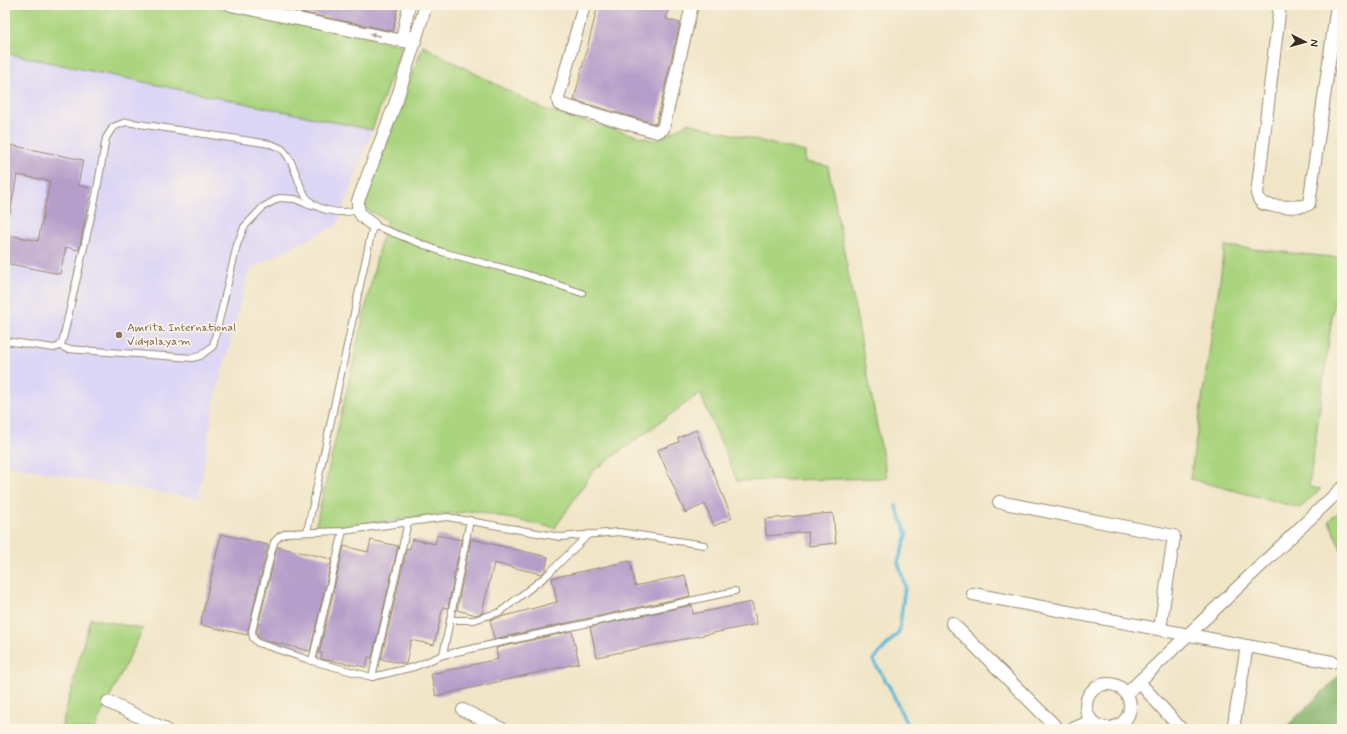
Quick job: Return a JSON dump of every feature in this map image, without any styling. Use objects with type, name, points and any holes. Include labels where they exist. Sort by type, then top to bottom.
[{"type":"street","points":[[231,5],[408,39]]},
{"type":"street","points":[[373,225],[363,218],[358,210],[358,201],[397,99],[408,39],[409,5]]},
{"type":"street","points":[[408,39],[426,5]]},
{"type":"street","points":[[584,5],[558,102],[562,106],[656,132],[663,129],[692,5]]},
{"type":"street","points":[[1280,5],[1258,194],[1260,200],[1265,204],[1300,207],[1309,204],[1337,5]]},
{"type":"street","points":[[1127,694],[1187,634],[1342,488]]},
{"type":"street","points":[[999,502],[1174,536],[1160,629]]},
{"type":"street","points":[[973,594],[1332,662]]},
{"type":"street","points":[[952,623],[1058,729]]},
{"type":"street","points":[[1234,723],[1247,646]]},
{"type":"street","points":[[1139,682],[1181,729]]},
{"type":"street","points":[[1104,684],[1111,684],[1117,685],[1127,694],[1130,700],[1130,713],[1122,724],[1110,729],[1103,728],[1091,721],[1086,706],[1086,700],[1093,690],[1104,684]]},
{"type":"street","points":[[108,702],[165,729]]},
{"type":"street","points":[[463,710],[502,729]]},
{"type":"street","points":[[1073,729],[1091,721]]},
{"type":"lane","points":[[60,346],[63,339],[96,195],[106,138],[113,127],[126,122],[270,144],[283,150],[292,163],[299,185],[308,201],[319,209]]},
{"type":"lane","points":[[5,341],[54,348],[60,346],[75,350],[192,358],[200,356],[213,346],[237,245],[244,227],[263,207],[279,198],[295,199],[319,209],[338,213],[358,210]]},
{"type":"lane","points":[[307,532],[373,225],[442,252],[522,272],[582,293]]},
{"type":"lane","points":[[704,545],[619,532],[560,537],[447,517],[343,531],[287,533],[280,536],[274,542],[252,631],[253,638],[258,643],[312,661],[372,676],[414,667],[443,655],[735,591]]},
{"type":"lane","points":[[443,655],[470,520]]},
{"type":"lane","points":[[372,676],[408,522]]},
{"type":"lane","points":[[312,661],[343,531]]},
{"type":"lane","points":[[450,620],[474,620],[500,612],[546,576],[589,534]]},
{"type":"path","points":[[1339,526],[1342,523]]},
{"type":"shaded area","name":"Amrita International Vidyalayam","points":[[5,53],[372,130],[337,225],[250,268],[214,401],[199,498],[104,484],[5,464]]},
{"type":"green space","points":[[5,5],[210,5],[402,45],[372,130],[5,53]]},
{"type":"green space","points":[[423,46],[543,109],[656,141],[688,123],[805,152],[805,162],[828,166],[887,478],[737,481],[700,393],[593,471],[555,528],[474,511],[315,529],[381,240],[387,221],[363,207]]},
{"type":"green space","points":[[1225,246],[1340,258],[1309,487],[1321,489],[1300,508],[1190,479]]},
{"type":"green space","points":[[1342,508],[1342,552],[1329,521]]},
{"type":"green space","points":[[90,618],[143,629],[94,729],[61,729]]},
{"type":"green space","points":[[1342,673],[1342,729],[1284,729]]},
{"type":"building","points":[[275,5],[398,5],[393,31],[275,7]]},
{"type":"building","points":[[598,5],[669,5],[666,19],[680,23],[656,124],[574,100]]},
{"type":"building","points":[[5,144],[83,160],[78,185],[91,188],[79,250],[66,247],[60,274],[5,263],[5,234],[38,241],[50,181],[17,175],[10,213],[5,213]]},
{"type":"building","points":[[696,430],[732,518],[714,526],[705,504],[685,513],[658,450],[679,442],[678,438]]},
{"type":"building","points":[[833,513],[836,543],[809,546],[808,532],[766,536],[765,519]]},
{"type":"building","points":[[221,534],[268,545],[248,635],[200,625]]},
{"type":"building","points":[[437,535],[461,540],[448,608],[443,607],[434,645],[411,640],[406,664],[381,659],[407,548],[410,549],[412,539],[435,544]]},
{"type":"building","points":[[471,539],[548,557],[545,571],[541,574],[494,563],[482,613],[476,615],[457,610]]},
{"type":"building","points":[[371,540],[398,546],[372,658],[368,657],[366,667],[321,659],[322,653],[319,653],[344,546],[368,552]]},
{"type":"building","points":[[277,547],[332,559],[310,651],[264,640],[257,636]]},
{"type":"building","points":[[630,561],[635,586],[685,575],[690,596],[494,639],[490,620],[557,602],[552,578]]},
{"type":"building","points":[[752,602],[757,624],[597,657],[590,627],[692,605],[693,614]]},
{"type":"building","points":[[572,631],[579,663],[436,696],[431,674],[498,659],[496,648]]},
{"type":"waterway","points":[[896,506],[907,535],[898,562],[905,586],[899,632],[873,660],[890,688],[909,729]]},
{"type":"place","name":"Amrita International Vidyalayam","points":[[119,335]]}]
